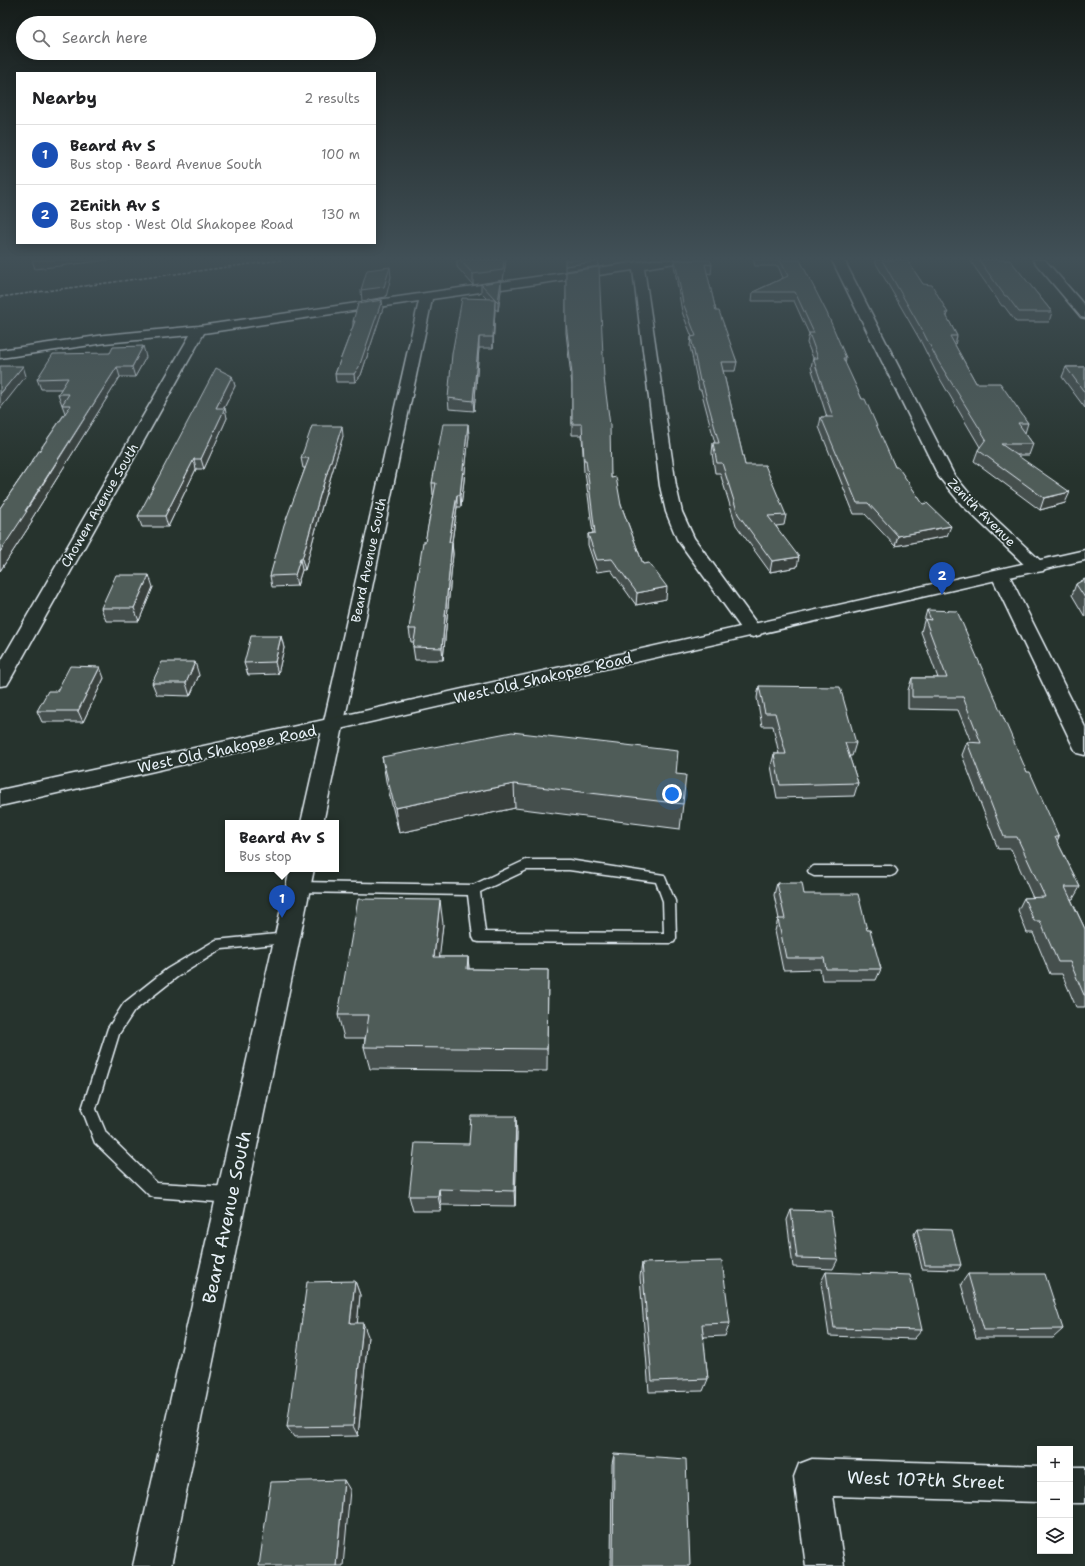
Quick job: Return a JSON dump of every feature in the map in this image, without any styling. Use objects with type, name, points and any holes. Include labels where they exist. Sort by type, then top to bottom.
[{"type":"street","points":[[0,354],[105,339],[167,333]]},
{"type":"street","name":"Chowen Avenue South","points":[[0,680],[197,333]]},
{"type":"street","name":"Beard Avenue South","points":[[313,820],[418,333]]},
{"type":"street","points":[[647,333],[668,486],[674,512],[686,539],[753,631]]},
{"type":"street","name":"Zenith Avenue","points":[[875,333],[947,477],[968,502],[1037,567]]},
{"type":"street","name":"West Old Shakopee Road","points":[[0,798],[332,726],[1085,555]]},
{"type":"street","points":[[1000,575],[1085,748]]},
{"type":"street","name":"Beard Avenue South","points":[[152,1566],[300,878]]},
{"type":"street","name":"West 107th Street","points":[[825,1566],[812,1477],[1037,1484]]},
{"type":"street","points":[[1073,1485],[1085,1485]]},
{"type":"lane","points":[[300,878],[474,890],[526,865],[569,865],[660,878],[670,901],[670,938],[479,938],[474,890]]},
{"type":"lane","points":[[814,871],[891,870]]},
{"type":"lane","points":[[231,1195],[154,1190],[100,1138],[89,1109],[113,1032],[128,1007],[172,973],[220,944],[287,938]]},
{"type":"building","points":[[350,333],[371,333],[359,367],[354,374],[335,374]]},
{"type":"building","points":[[456,333],[493,333],[493,337],[479,337],[473,401],[448,398],[452,354]]},
{"type":"building","points":[[567,333],[602,333],[604,378],[610,425],[611,478],[616,477],[621,505],[643,564],[649,563],[667,587],[637,593],[612,559],[597,560],[588,534],[595,533],[586,460],[584,460],[582,424],[572,424],[572,374]]},
{"type":"building","points":[[695,333],[727,333],[737,362],[721,362],[745,465],[765,465],[786,515],[768,516],[799,557],[772,561],[738,514],[722,463],[717,463],[713,443],[719,443],[702,381],[700,381],[691,337],[696,336]]},
{"type":"building","points":[[809,333],[835,333],[846,358],[843,358],[862,399],[865,399],[895,467],[898,467],[923,504],[927,503],[951,526],[898,536],[868,503],[857,503],[821,417],[833,417],[813,358],[818,358]]},
{"type":"building","points":[[924,333],[955,333],[957,336],[950,336],[976,383],[1000,383],[1028,423],[1018,423],[1033,444],[1001,444],[1070,492],[1044,498],[978,450],[986,439],[938,361]]},
{"type":"building","points":[[143,346],[132,367],[117,367],[0,552],[0,508],[71,405],[62,405],[69,394],[58,394],[68,378],[37,379],[53,354],[110,353],[113,347]]},
{"type":"building","points":[[0,366],[23,366],[0,394]]},
{"type":"building","points":[[1066,367],[1085,367],[1085,393]]},
{"type":"building","points":[[216,368],[232,376],[216,408],[225,408],[201,459],[194,459],[165,516],[138,516]]},
{"type":"building","points":[[443,424],[468,424],[460,495],[457,495],[449,542],[452,542],[442,648],[413,647],[416,629],[409,629],[423,542],[425,542],[436,483],[432,483]]},
{"type":"building","points":[[312,426],[342,426],[302,559],[300,559],[295,575],[270,576],[284,525],[309,458],[301,458]]},
{"type":"building","points":[[116,575],[149,575],[134,608],[101,608]]},
{"type":"building","points":[[1085,579],[1085,598],[1076,584]]},
{"type":"building","points":[[927,610],[957,611],[1027,772],[1030,772],[1059,837],[1055,837],[1080,887],[1065,887],[1085,929],[1085,995],[1070,962],[1058,962],[1040,921],[1034,921],[1024,898],[1045,897],[1017,837],[1004,837],[967,742],[981,743],[963,697],[912,697],[912,678],[947,678],[925,619],[931,620]]},
{"type":"building","points":[[251,636],[281,636],[275,662],[244,663]]},
{"type":"building","points":[[162,662],[195,662],[186,683],[152,683]]},
{"type":"building","points":[[70,666],[100,667],[78,711],[37,711],[48,691],[57,691]]},
{"type":"building","points":[[759,686],[840,687],[856,743],[845,743],[858,783],[780,785],[774,754],[786,754],[775,713],[765,713]]},
{"type":"building","points":[[512,732],[678,751],[676,774],[686,775],[683,804],[514,784],[395,808],[382,757]]},
{"type":"building","points":[[777,883],[802,883],[804,894],[858,894],[867,930],[870,930],[881,969],[826,969],[824,958],[786,958],[778,919],[785,919]]},
{"type":"building","points":[[358,899],[440,900],[434,957],[468,957],[467,969],[548,970],[547,1049],[364,1047],[369,1015],[338,1015]]},
{"type":"building","points":[[471,1116],[516,1116],[514,1191],[439,1189],[438,1196],[409,1196],[415,1143],[469,1144]]},
{"type":"building","points":[[791,1210],[831,1211],[838,1259],[797,1258]]},
{"type":"building","points":[[917,1229],[952,1230],[961,1265],[925,1265]]},
{"type":"building","points":[[722,1261],[730,1323],[702,1324],[708,1379],[652,1381],[642,1263]]},
{"type":"building","points":[[826,1272],[910,1275],[922,1330],[834,1328]]},
{"type":"building","points":[[968,1274],[1045,1274],[1063,1329],[984,1330]]},
{"type":"building","points":[[355,1281],[350,1323],[363,1323],[353,1426],[287,1427],[307,1282]]},
{"type":"building","points":[[614,1454],[686,1459],[690,1566],[613,1566]]},
{"type":"building","points":[[344,1480],[336,1566],[259,1566],[271,1482]]},
{"type":"place","name":"ZEnith Av S","points":[[942,595]]},
{"type":"place","name":"Beard Av S","points":[[282,918]]}]
